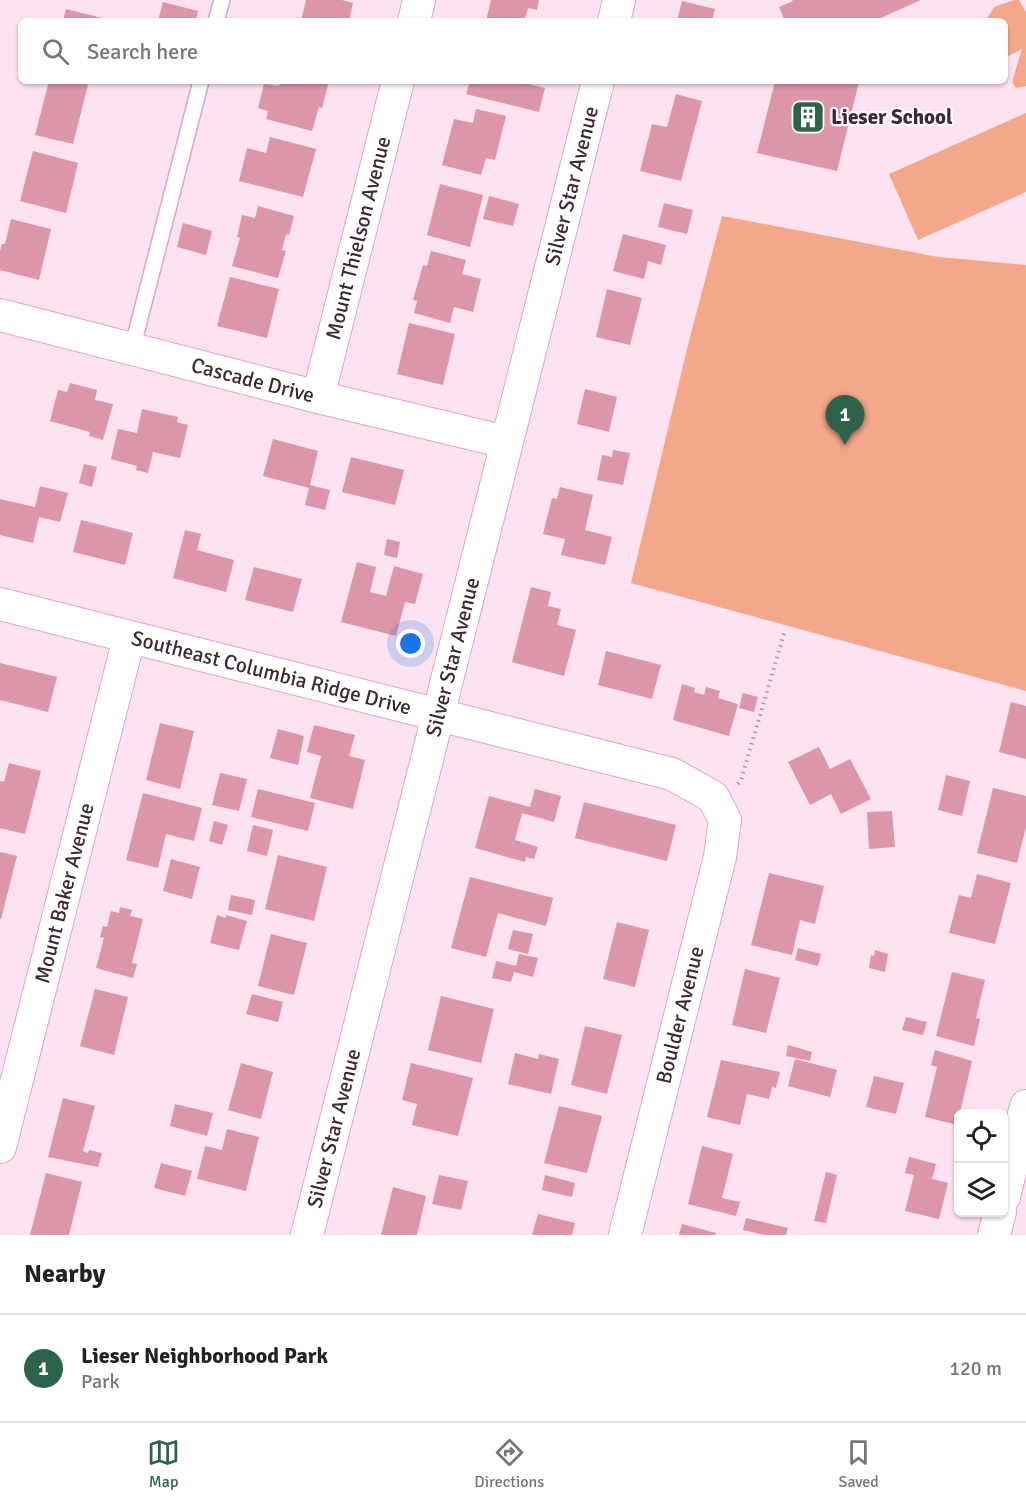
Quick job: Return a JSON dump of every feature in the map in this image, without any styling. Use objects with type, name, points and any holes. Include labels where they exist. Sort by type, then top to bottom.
[{"type":"street","points":[[415,18],[419,0]]},
{"type":"street","points":[[615,18],[619,0]]},
{"type":"street","name":"Mount Thielson Avenue","points":[[318,397],[398,84]]},
{"type":"street","name":"Silver Star Avenue","points":[[307,1235],[597,84]]},
{"type":"street","name":"Cascade Drive","points":[[0,315],[318,397],[506,442]]},
{"type":"street","name":"Southeast Columbia Ridge Drive","points":[[0,604],[672,774],[716,802]]},
{"type":"street","name":"Mount Baker Avenue","points":[[0,1147],[129,638]]},
{"type":"street","name":"Boulder Avenue","points":[[626,1235],[720,857],[725,820],[716,802]]},
{"type":"street","points":[[1008,1180],[1026,1106]]},
{"type":"street","points":[[994,1235],[999,1217]]},
{"type":"lane","points":[[217,18],[222,0]]},
{"type":"lane","points":[[132,349],[200,84]]},
{"type":"path","points":[[716,802],[741,780],[785,630]]},
{"type":"shaded area","points":[[1019,0],[1026,12],[1026,86],[1016,88],[1012,82],[1022,49],[1008,56],[1008,18],[988,18],[994,7]]},
{"type":"shaded area","points":[[1026,113],[1026,192],[918,240],[889,174]]},
{"type":"shaded area","points":[[722,216],[938,257],[1026,265],[1026,691],[631,583],[689,341]]},
{"type":"building","points":[[306,0],[342,0],[353,3],[350,18],[302,18]]},
{"type":"building","points":[[491,0],[539,0],[537,10],[528,8],[525,18],[487,18]]},
{"type":"building","points":[[921,0],[881,18],[784,18],[779,7],[793,1]]},
{"type":"building","points":[[682,1],[715,9],[713,18],[678,18]]},
{"type":"building","points":[[163,2],[198,11],[197,18],[159,18]]},
{"type":"building","points":[[66,9],[102,18],[64,18]]},
{"type":"building","points":[[48,84],[88,85],[73,144],[35,135]]},
{"type":"building","points":[[264,84],[279,86],[280,84],[328,84],[322,108],[319,107],[312,131],[266,119],[268,111],[258,108]]},
{"type":"building","points":[[469,84],[528,84],[545,88],[539,112],[466,94]]},
{"type":"building","name":"Lieser School","points":[[774,84],[859,84],[837,171],[757,153]]},
{"type":"building","points":[[676,94],[702,101],[681,181],[640,171],[652,124],[667,127]]},
{"type":"building","points":[[476,109],[506,116],[495,160],[486,158],[481,175],[442,165],[454,119],[473,123]]},
{"type":"building","points":[[270,137],[316,149],[303,197],[239,181],[247,148],[266,153]]},
{"type":"building","points":[[33,151],[78,163],[66,213],[20,201]]},
{"type":"building","points":[[440,184],[483,195],[470,247],[427,235]]},
{"type":"building","points":[[489,196],[519,204],[513,226],[483,219]]},
{"type":"building","points":[[664,203],[693,210],[687,234],[658,227]]},
{"type":"building","points":[[258,206],[294,216],[289,235],[286,234],[282,250],[286,251],[278,278],[232,266],[240,238],[237,237],[242,215],[255,218]]},
{"type":"building","points":[[11,219],[51,229],[39,280],[0,270],[0,251],[2,244],[5,244]]},
{"type":"building","points":[[183,223],[212,231],[206,255],[177,247]]},
{"type":"building","points":[[623,234],[666,245],[661,265],[648,261],[644,279],[613,271]]},
{"type":"building","points":[[431,251],[466,260],[462,274],[481,279],[473,312],[454,307],[450,323],[414,313],[417,301],[413,300],[423,265],[427,266]]},
{"type":"building","points":[[230,277],[279,289],[267,338],[217,326]]},
{"type":"building","points":[[607,289],[642,298],[630,345],[596,337]]},
{"type":"building","points":[[409,323],[455,334],[443,385],[397,374]]},
{"type":"building","points":[[70,383],[97,390],[95,400],[113,404],[103,440],[89,436],[90,432],[50,421],[58,390],[67,392]]},
{"type":"building","points":[[585,389],[617,397],[609,432],[577,424]]},
{"type":"building","points":[[142,409],[178,417],[177,422],[188,425],[180,458],[153,452],[148,473],[136,470],[137,466],[111,459],[118,429],[137,433]]},
{"type":"building","points":[[273,439],[318,451],[310,485],[330,490],[325,510],[305,505],[309,488],[263,476]]},
{"type":"building","points":[[613,450],[630,453],[623,485],[597,480],[602,455],[612,457]]},
{"type":"building","points":[[351,457],[404,470],[395,505],[342,492]]},
{"type":"building","points":[[84,464],[97,467],[92,487],[79,483]]},
{"type":"building","points":[[40,486],[68,493],[60,522],[39,517],[33,543],[0,535],[0,499],[35,507]]},
{"type":"building","points":[[560,487],[593,495],[585,530],[612,537],[605,565],[561,555],[565,539],[543,534],[552,498],[557,499]]},
{"type":"building","points":[[81,520],[133,533],[125,565],[73,552]]},
{"type":"building","points":[[185,530],[201,534],[197,550],[234,560],[226,592],[173,578]]},
{"type":"building","points":[[387,539],[400,542],[397,558],[384,555]]},
{"type":"building","points":[[357,562],[376,567],[370,592],[386,596],[394,566],[423,574],[415,604],[405,602],[396,636],[341,622]]},
{"type":"building","points":[[254,567],[302,579],[293,612],[245,600]]},
{"type":"building","points":[[531,587],[551,592],[548,606],[561,609],[557,625],[576,630],[564,676],[512,662]]},
{"type":"building","points":[[606,651],[661,665],[652,699],[598,685]]},
{"type":"building","points":[[0,663],[57,677],[48,712],[0,700]]},
{"type":"building","points":[[682,684],[695,688],[694,692],[704,695],[706,687],[720,691],[718,698],[738,704],[729,736],[673,720]]},
{"type":"building","points":[[743,693],[758,697],[754,712],[739,708]]},
{"type":"building","points":[[1011,702],[1026,706],[1026,759],[999,752]]},
{"type":"building","points":[[160,723],[194,731],[180,789],[146,780]]},
{"type":"building","points":[[314,725],[355,735],[349,756],[365,760],[353,809],[310,798],[321,756],[307,752]]},
{"type":"building","points":[[278,729],[304,736],[298,765],[270,758]]},
{"type":"building","points":[[819,747],[830,769],[850,759],[871,799],[841,814],[831,794],[810,805],[788,762]]},
{"type":"building","points":[[9,763],[41,771],[25,834],[0,828],[0,781],[4,782]]},
{"type":"building","points":[[220,773],[247,779],[239,811],[212,805]]},
{"type":"building","points":[[946,775],[970,781],[962,816],[938,810]]},
{"type":"building","points":[[993,788],[1026,796],[1026,827],[1017,863],[977,853]]},
{"type":"building","points":[[258,789],[315,803],[308,831],[251,817]]},
{"type":"building","points":[[535,789],[561,796],[554,822],[522,813],[515,840],[538,847],[534,859],[526,857],[525,862],[475,848],[489,796],[530,807]]},
{"type":"building","points":[[143,793],[202,808],[194,841],[166,834],[158,868],[126,860]]},
{"type":"building","points":[[584,802],[676,825],[667,861],[575,838]]},
{"type":"building","points":[[892,811],[895,847],[869,849],[867,812]]},
{"type":"building","points":[[214,821],[228,825],[222,845],[209,841]]},
{"type":"building","points":[[253,825],[273,830],[267,856],[247,851]]},
{"type":"building","points":[[0,852],[17,856],[1,919],[0,919]]},
{"type":"building","points":[[278,855],[327,867],[314,921],[265,909]]},
{"type":"building","points":[[171,859],[200,867],[192,899],[163,891]]},
{"type":"building","points":[[769,873],[824,886],[815,924],[800,920],[792,955],[751,945]]},
{"type":"building","points":[[977,874],[1011,883],[995,944],[949,933],[959,895],[971,898]]},
{"type":"building","points":[[470,877],[553,898],[546,926],[498,913],[486,957],[451,948]]},
{"type":"building","points":[[231,895],[255,900],[252,915],[228,910]]},
{"type":"building","points":[[120,907],[132,910],[130,916],[143,919],[132,963],[137,964],[133,978],[96,968],[104,938],[100,937],[103,926],[107,927],[111,911],[119,913]]},
{"type":"building","points":[[217,915],[247,921],[239,950],[210,943]]},
{"type":"building","points":[[617,922],[649,930],[635,987],[603,979]]},
{"type":"building","points":[[513,930],[533,934],[528,954],[508,949]]},
{"type":"building","points":[[271,934],[307,943],[294,995],[258,986]]},
{"type":"building","points":[[798,948],[821,954],[818,966],[795,960]]},
{"type":"building","points":[[875,950],[888,954],[885,972],[869,968],[871,955],[874,956]]},
{"type":"building","points":[[519,954],[538,958],[533,977],[514,972],[511,982],[492,978],[496,961],[516,966]]},
{"type":"building","points":[[745,969],[780,978],[766,1033],[732,1025]]},
{"type":"building","points":[[952,972],[985,980],[976,1018],[980,1019],[974,1046],[936,1036]]},
{"type":"building","points":[[95,989],[128,997],[114,1055],[80,1046]]},
{"type":"building","points":[[252,994],[283,1002],[278,1022],[246,1014]]},
{"type":"building","points":[[441,996],[494,1009],[481,1063],[428,1050]]},
{"type":"building","points":[[906,1017],[927,1022],[923,1035],[902,1030]]},
{"type":"building","points":[[585,1026],[622,1035],[607,1094],[571,1085]]},
{"type":"building","points":[[788,1045],[812,1052],[810,1061],[786,1056]]},
{"type":"building","points":[[935,1050],[972,1061],[961,1109],[954,1109],[954,1124],[925,1117],[937,1067],[931,1065]]},
{"type":"building","points":[[515,1053],[538,1059],[539,1054],[559,1059],[551,1094],[508,1084]]},
{"type":"building","points":[[795,1059],[837,1070],[830,1097],[788,1086]]},
{"type":"building","points":[[721,1060],[780,1072],[776,1088],[772,1087],[769,1099],[747,1094],[740,1125],[707,1117]]},
{"type":"building","points":[[241,1063],[273,1072],[261,1119],[228,1110]]},
{"type":"building","points":[[411,1063],[473,1078],[458,1136],[412,1125],[417,1104],[402,1100]]},
{"type":"building","points":[[874,1076],[904,1083],[896,1114],[866,1107]]},
{"type":"building","points":[[63,1098],[95,1106],[83,1151],[102,1153],[98,1167],[48,1157]]},
{"type":"building","points":[[175,1104],[213,1113],[207,1136],[170,1126]]},
{"type":"building","points":[[559,1106],[602,1116],[587,1173],[544,1163]]},
{"type":"building","points":[[227,1129],[259,1137],[246,1191],[197,1179],[205,1146],[222,1150]]},
{"type":"building","points":[[702,1146],[733,1154],[722,1198],[740,1202],[736,1216],[688,1204]]},
{"type":"building","points":[[909,1157],[936,1164],[932,1179],[948,1183],[939,1219],[905,1211],[914,1175],[905,1173]]},
{"type":"building","points":[[161,1163],[192,1171],[185,1196],[154,1188]]},
{"type":"building","points":[[826,1172],[837,1175],[826,1223],[814,1221]]},
{"type":"building","points":[[46,1173],[82,1182],[69,1235],[30,1235]]},
{"type":"building","points":[[439,1175],[468,1181],[461,1210],[432,1204]]},
{"type":"building","points":[[545,1175],[575,1183],[572,1197],[542,1190]]},
{"type":"building","points":[[393,1187],[426,1196],[417,1235],[381,1235]]},
{"type":"building","points":[[538,1214],[575,1223],[572,1235],[532,1235]]},
{"type":"building","points":[[746,1218],[788,1228],[786,1235],[764,1235],[743,1230]]},
{"type":"building","points":[[682,1224],[716,1233],[715,1235],[679,1235]]},
{"type":"place","name":"Lieser School","points":[[808,117]]},
{"type":"place","name":"Lieser Neighborhood Park","points":[[845,445]]}]
